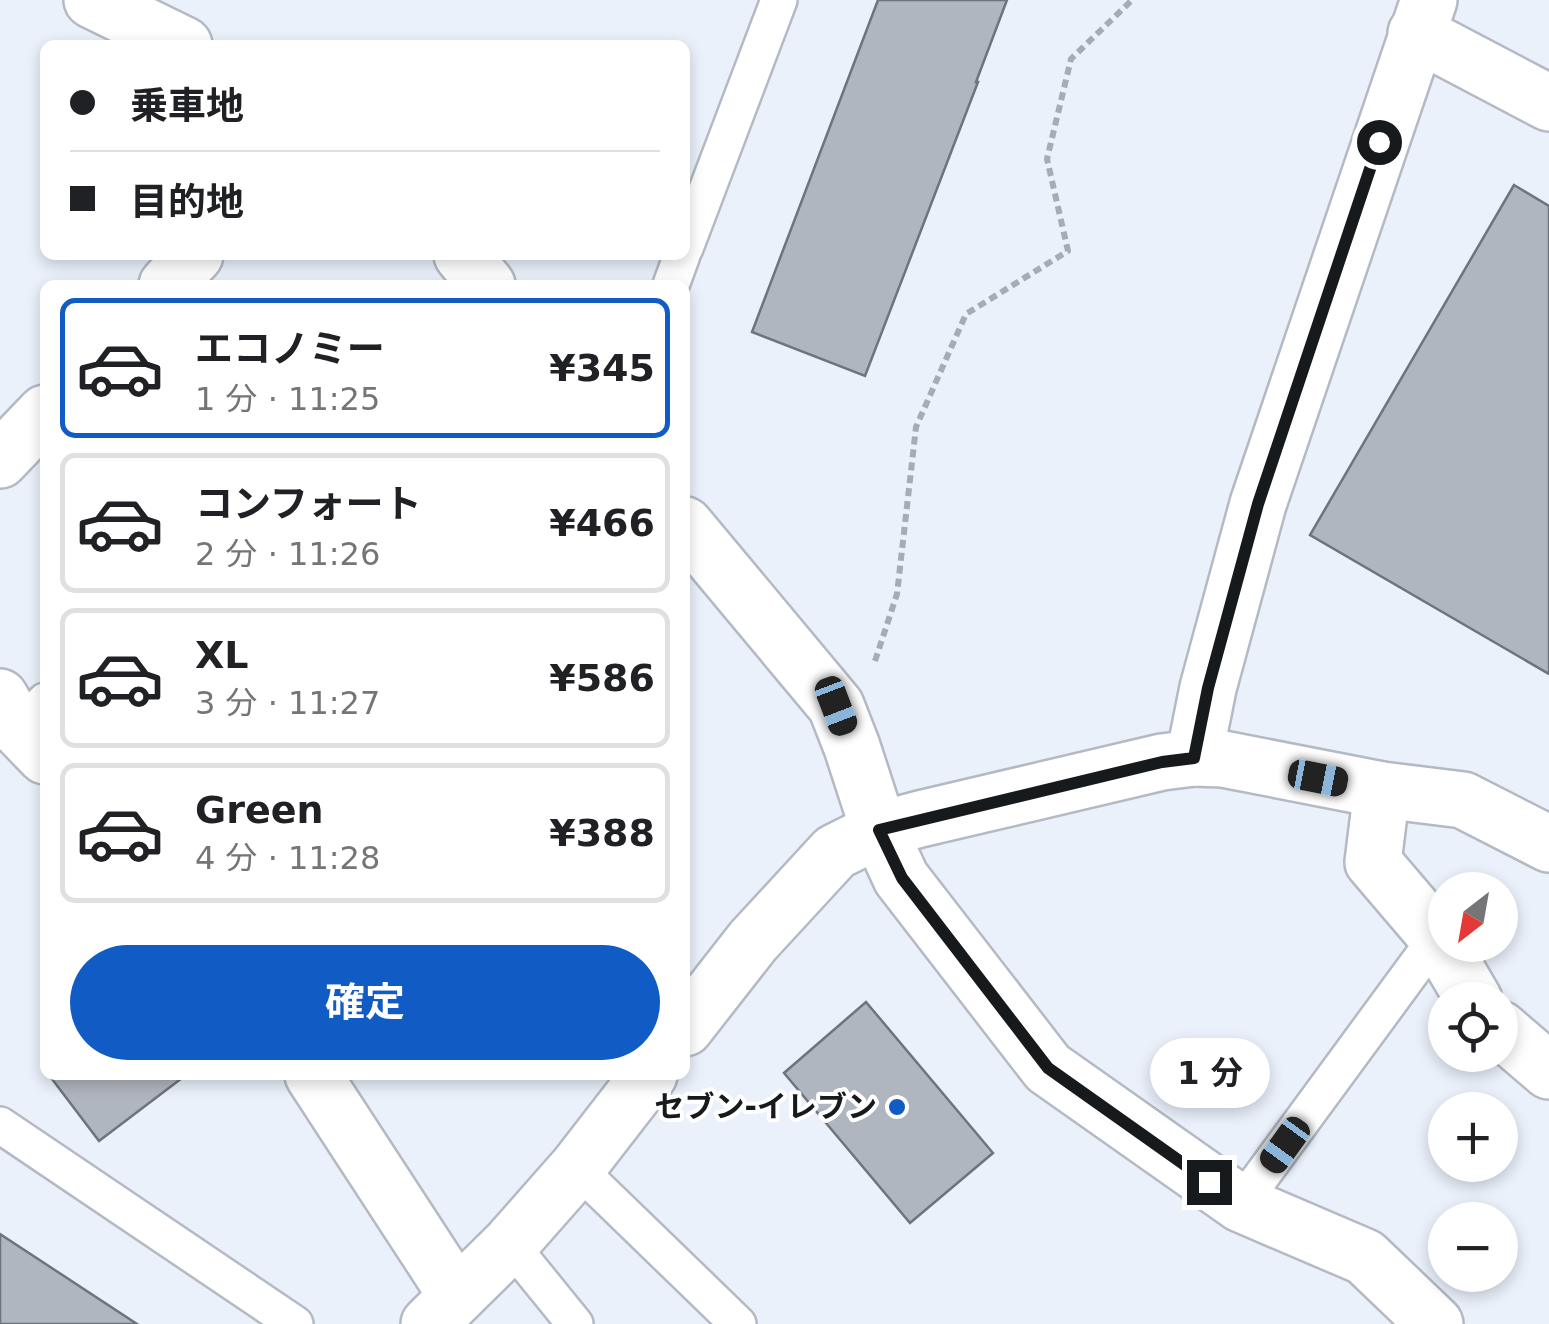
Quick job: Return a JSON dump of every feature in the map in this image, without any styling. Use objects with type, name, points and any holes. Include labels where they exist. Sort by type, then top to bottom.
[{"type":"street","points":[[119,6],[176,40]]},
{"type":"street","points":[[1194,758],[1208,688],[1258,504],[1422,17],[1549,104]]},
{"type":"street","points":[[172,280],[191,260]]},
{"type":"street","points":[[0,460],[40,418]]},
{"type":"street","points":[[696,561],[836,706],[879,830],[902,878],[1048,1068],[1241,1204],[1366,1257],[1435,1324]]},
{"type":"street","points":[[690,1022],[753,941],[836,852],[879,830],[1162,762],[1223,760],[1382,790],[1462,800],[1549,844]]},
{"type":"street","points":[[1382,790],[1373,862],[1428,926]]},
{"type":"street","points":[[1518,1045],[1549,1071]]},
{"type":"street","points":[[316,1080],[443,1310],[510,1244],[577,1168],[645,1080]]},
{"type":"lane","points":[[690,236],[779,0]]},
{"type":"lane","points":[[1241,1204],[1428,949]]},
{"type":"lane","points":[[0,1125],[295,1324]]},
{"type":"lane","points":[[577,1168],[738,1324]]},
{"type":"lane","points":[[510,1244],[575,1324]]},
{"type":"path","points":[[836,706],[872,673],[896,594],[916,427],[966,314],[1068,251],[1047,159],[1071,59],[1132,0]]},
{"type":"building","points":[[878,0],[1007,0],[865,376],[752,332]]},
{"type":"building","points":[[1514,185],[1549,206],[1549,674],[1310,535]]},
{"type":"building","points":[[866,1002],[993,1153],[910,1223],[784,1073]]},
{"type":"building","points":[[53,1080],[179,1080],[99,1141]]},
{"type":"building","points":[[0,1234],[137,1324],[0,1324]]},
{"type":"place","name":"セブン-イレブン","points":[[897,1107]]},
{"type":"route","points":[[1209,1182],[1048,1068],[902,878],[879,830],[1162,762],[1194,758],[1208,688],[1258,504],[1379,142]]}]
